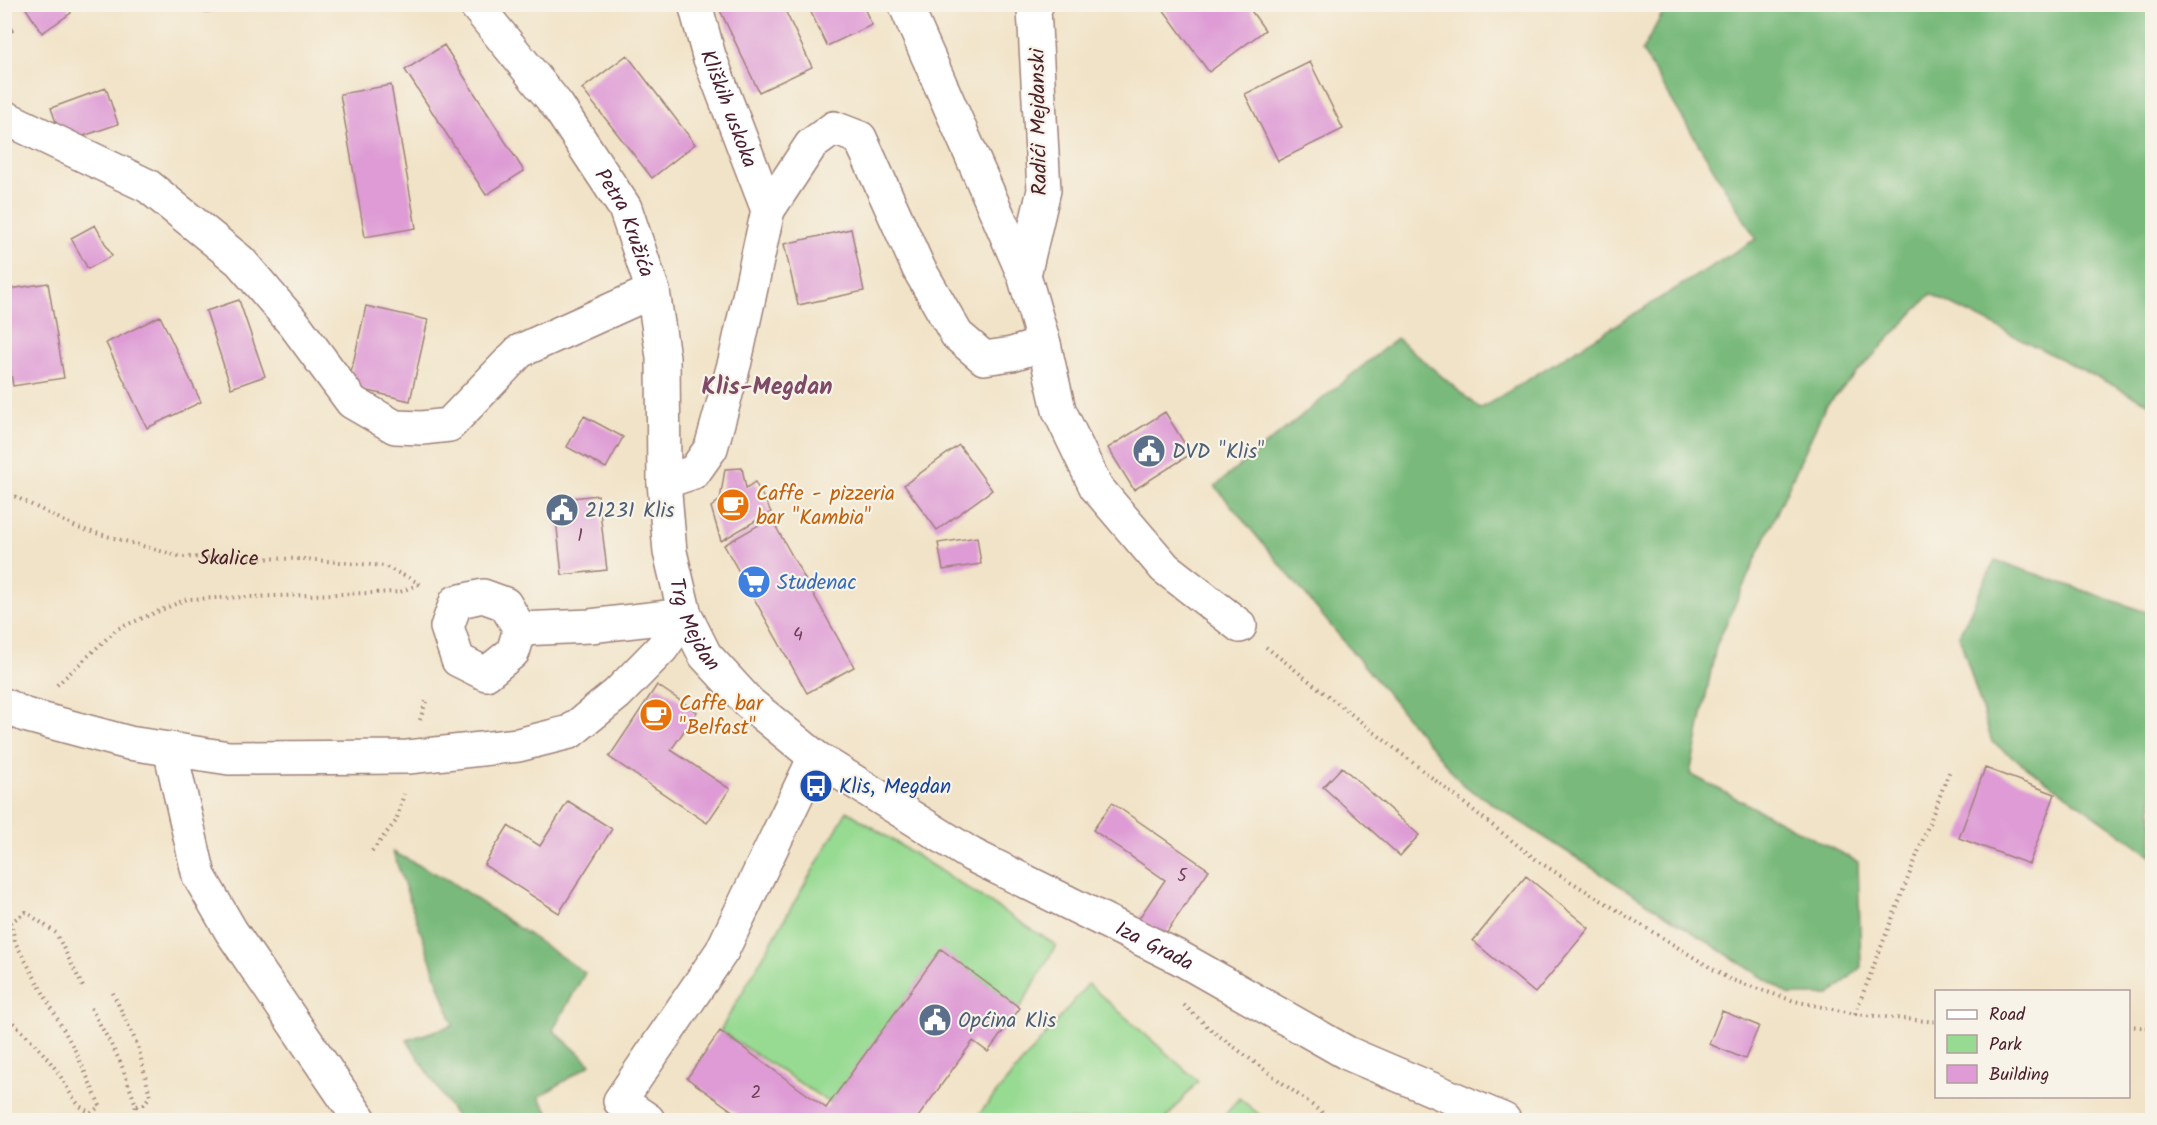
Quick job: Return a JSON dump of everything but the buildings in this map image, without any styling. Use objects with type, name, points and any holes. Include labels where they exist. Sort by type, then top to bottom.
[{"type":"street","name":"Petra Kružića","points":[[475,4],[557,105],[625,208],[653,291],[663,357],[664,482]]},
{"type":"street","name":"Kliških uskoka","points":[[695,4],[709,56],[768,210]]},
{"type":"street","points":[[905,4],[1024,275],[1044,344],[1059,410],[1096,487],[1164,568],[1240,626]]},
{"type":"street","name":"Radići Mejdanski","points":[[1024,275],[1044,190],[1034,9],[1037,4]]},
{"type":"street","points":[[4,117],[147,186],[240,261],[295,325],[352,402],[395,427],[422,428],[449,424],[520,351],[653,291]]},
{"type":"street","points":[[664,482],[694,472],[711,448],[735,361],[768,210],[811,145],[834,128],[860,138],[919,269],[957,335],[984,358],[1012,354],[1044,344]]},
{"type":"street","name":"Trg Mejdan","points":[[664,482],[670,552],[685,615],[705,655],[749,703],[815,757]]},
{"type":"street","points":[[483,596],[505,604],[520,629],[513,652],[486,674],[458,660],[447,627],[456,602],[483,596]]},
{"type":"street","points":[[520,629],[590,626],[685,615]]},
{"type":"street","points":[[15,710],[129,743],[229,758],[408,757],[518,745],[570,732],[632,679],[662,648],[685,615]]},
{"type":"street","points":[[170,749],[199,876],[231,931],[360,1120]]},
{"type":"street","points":[[648,1120],[620,1101],[722,951],[815,757]]},
{"type":"street","name":"Iza Grada","points":[[815,757],[972,855],[1180,958],[1347,1053],[1504,1120]]},
{"type":"path","name":"Skalice","points":[[4,491],[78,528],[182,557],[304,559],[384,566],[456,602]]},
{"type":"path","points":[[15,710],[117,629],[187,599],[400,592],[420,583]]},
{"type":"path","points":[[1240,626],[1539,862],[1730,979],[1794,1001],[1855,1014],[1935,1022]]},
{"type":"path","points":[[1855,1014],[1950,770]]},
{"type":"path","points":[[4,1015],[21,1029],[59,1074],[80,1108],[91,1113],[100,1106],[77,1054],[15,942],[11,922],[26,912],[56,933],[84,989]]},
{"type":"path","points":[[112,991],[138,1046],[150,1096],[144,1104],[136,1106]]},
{"type":"path","points":[[91,1008],[120,1061],[136,1106],[134,1120]]},
{"type":"path","points":[[2130,1026],[2152,1028]]},
{"type":"path","points":[[1210,1029],[1332,1120]]},
{"type":"green space","points":[[1667,5],[2152,5],[2152,405],[1931,294],[1825,407],[1716,646],[1690,774],[1858,862],[1861,967],[1830,995],[1790,995],[1463,785],[1215,486],[1397,338],[1480,409],[1756,239],[1642,51]]},
{"type":"green space","points":[[1995,560],[2152,614],[2152,856],[1992,742],[1959,635]]},
{"type":"green space","points":[[847,811],[1056,945],[1020,1008],[941,950],[830,1103],[720,1031]]},
{"type":"green space","points":[[393,852],[448,880],[585,973],[553,1030],[591,1064],[539,1097],[553,1120],[458,1120],[407,1040],[453,1025]]},
{"type":"green space","points":[[1088,984],[1198,1081],[1165,1120],[974,1120]]},
{"type":"green space","points":[[1239,1098],[1266,1120],[1221,1120]]},
{"type":"place","name":"DVD \"Klis\"","points":[[1149,451]]},
{"type":"place","name":"Caffe - pizzeria bar \"Kambia\"","points":[[733,505]]},
{"type":"place","name":"21231 Klis","points":[[562,510]]},
{"type":"place","name":"Studenac","points":[[754,582]]},
{"type":"place","name":"Caffe bar \"Belfast\"","points":[[656,715]]},
{"type":"place","name":"Klis, Megdan","points":[[816,786]]},
{"type":"place","name":"Općina Klis","points":[[935,1020]]},
{"type":"district","name":"Klis-Megdan","points":[[767,386]]}]
